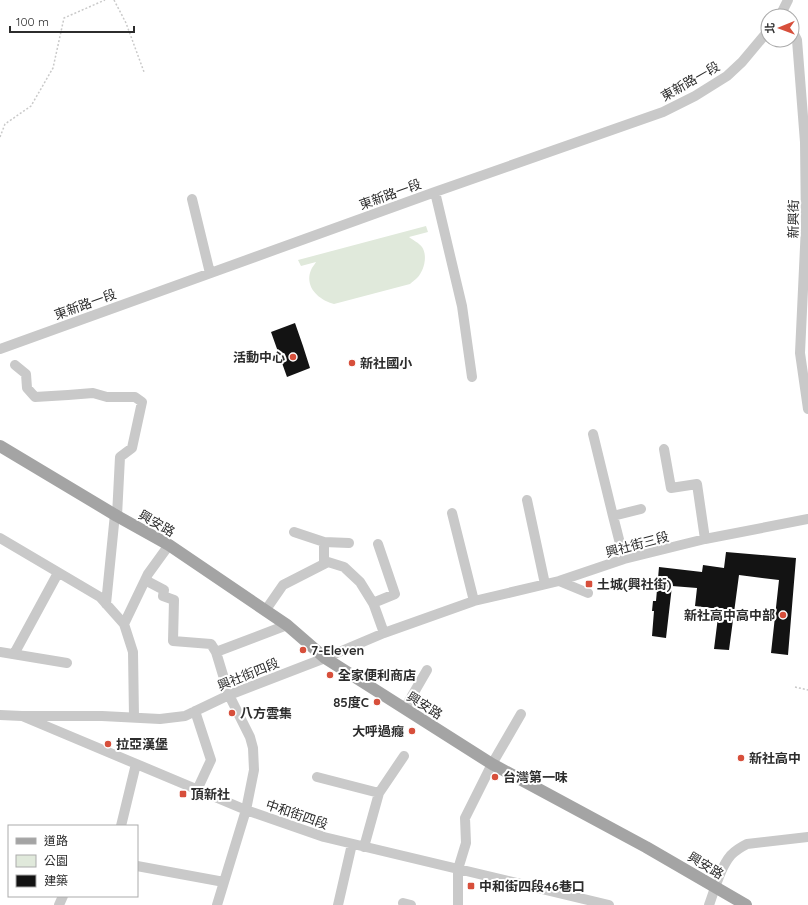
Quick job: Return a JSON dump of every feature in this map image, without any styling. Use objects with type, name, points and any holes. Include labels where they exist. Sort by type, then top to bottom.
[{"type":"main road","name":"興安路","points":[[0,446],[169,545],[287,626],[325,658],[492,764],[646,846],[746,905]]},
{"type":"street","name":"東新路一段","points":[[0,349],[435,192],[663,112],[695,96],[727,76],[742,62],[760,41]]},
{"type":"street","name":"新興街","points":[[798,48],[805,142],[806,226],[800,353],[808,409]]},
{"type":"street","points":[[435,192],[462,306],[472,377]]},
{"type":"street","points":[[192,199],[210,273]]},
{"type":"street","points":[[14,365],[26,374],[27,388],[35,397],[93,393],[107,397],[135,397],[142,402],[132,448],[120,457],[116,515],[106,604]]},
{"type":"street","points":[[594,434],[624,559]]},
{"type":"street","points":[[664,450],[670,488],[697,484],[706,539]]},
{"type":"street","points":[[527,500],[545,584]]},
{"type":"street","points":[[613,516],[641,509]]},
{"type":"street","points":[[452,513],[474,601]]},
{"type":"street","name":"興社街三段","points":[[474,601],[559,581],[624,559],[706,539],[808,519]]},
{"type":"street","points":[[294,532],[324,542],[349,543]]},
{"type":"street","points":[[0,538],[100,597],[124,624],[133,652],[134,717]]},
{"type":"street","points":[[324,542],[324,564]]},
{"type":"street","points":[[373,604],[394,594],[378,544]]},
{"type":"street","points":[[124,624],[148,574],[169,545]]},
{"type":"street","points":[[265,611],[283,585],[328,562],[344,567],[360,582],[376,608],[384,633]]},
{"type":"street","points":[[14,654],[58,573]]},
{"type":"street","points":[[145,580],[164,590],[162,596],[174,600],[173,641],[211,644],[216,652],[229,695],[250,737],[253,748],[254,770],[246,810],[217,905]]},
{"type":"street","points":[[559,581],[588,593]]},
{"type":"street","name":"興社街四段","points":[[22,716],[102,716],[160,719],[185,716],[229,695],[325,658],[384,633],[474,601]]},
{"type":"street","points":[[216,652],[287,626]]},
{"type":"street","points":[[0,652],[67,663]]},
{"type":"street","points":[[405,708],[427,670]]},
{"type":"street","points":[[195,711],[211,760],[197,790]]},
{"type":"street","points":[[458,905],[458,869],[466,843],[465,818],[492,764],[521,714]]},
{"type":"street","name":"中和街四段","points":[[0,715],[22,716],[246,810],[324,837],[609,905]]},
{"type":"street","points":[[364,847],[379,793],[404,756]]},
{"type":"street","points":[[121,825],[136,764]]},
{"type":"street","points":[[317,777],[379,793]]},
{"type":"street","points":[[709,905],[724,867],[730,856],[739,848],[747,844],[808,837]]},
{"type":"street","points":[[338,905],[352,844]]},
{"type":"street","points":[[138,866],[224,882]]},
{"type":"path","points":[[0,137],[5,124],[31,106],[53,68],[64,18],[105,0]]},
{"type":"path","points":[[114,0],[126,23],[144,72]]},
{"type":"path","points":[[795,687],[808,690]]},
{"type":"green space","points":[[426,226],[428,232],[409,237],[422,247],[425,255],[423,267],[419,275],[410,284],[334,304],[318,296],[311,287],[309,276],[311,269],[316,262],[301,266],[298,260]]},
{"type":"building","name":"活動中心","points":[[295,323],[310,368],[287,377],[271,332]]},
{"type":"building","name":"新社高中高中部","points":[[726,552],[796,558],[788,655],[771,653],[779,580],[739,575],[729,650],[714,649],[719,609],[695,606],[697,588],[672,586],[666,638],[652,636],[654,611],[652,611],[653,601],[656,601],[659,567],[702,572],[703,565],[724,568]]},
{"type":"place","name":"活動中心","points":[[293,357]]},
{"type":"place","name":"新社國小","points":[[352,363]]},
{"type":"place","name":"土城(興社街)","points":[[589,584]]},
{"type":"place","name":"新社高中高中部","points":[[783,615]]},
{"type":"place","name":"7-Eleven","points":[[303,650]]},
{"type":"place","name":"全家便利商店","points":[[330,675]]},
{"type":"place","name":"85度C","points":[[377,702]]},
{"type":"place","name":"八方雲集","points":[[232,713]]},
{"type":"place","name":"大呼過癮","points":[[412,731]]},
{"type":"place","name":"拉亞漢堡","points":[[108,744]]},
{"type":"place","name":"新社高中","points":[[741,758]]},
{"type":"place","name":"台灣第一味","points":[[495,777]]},
{"type":"place","name":"頂新社","points":[[183,794]]},
{"type":"place","name":"中和街四段46巷口","points":[[471,886]]}]
